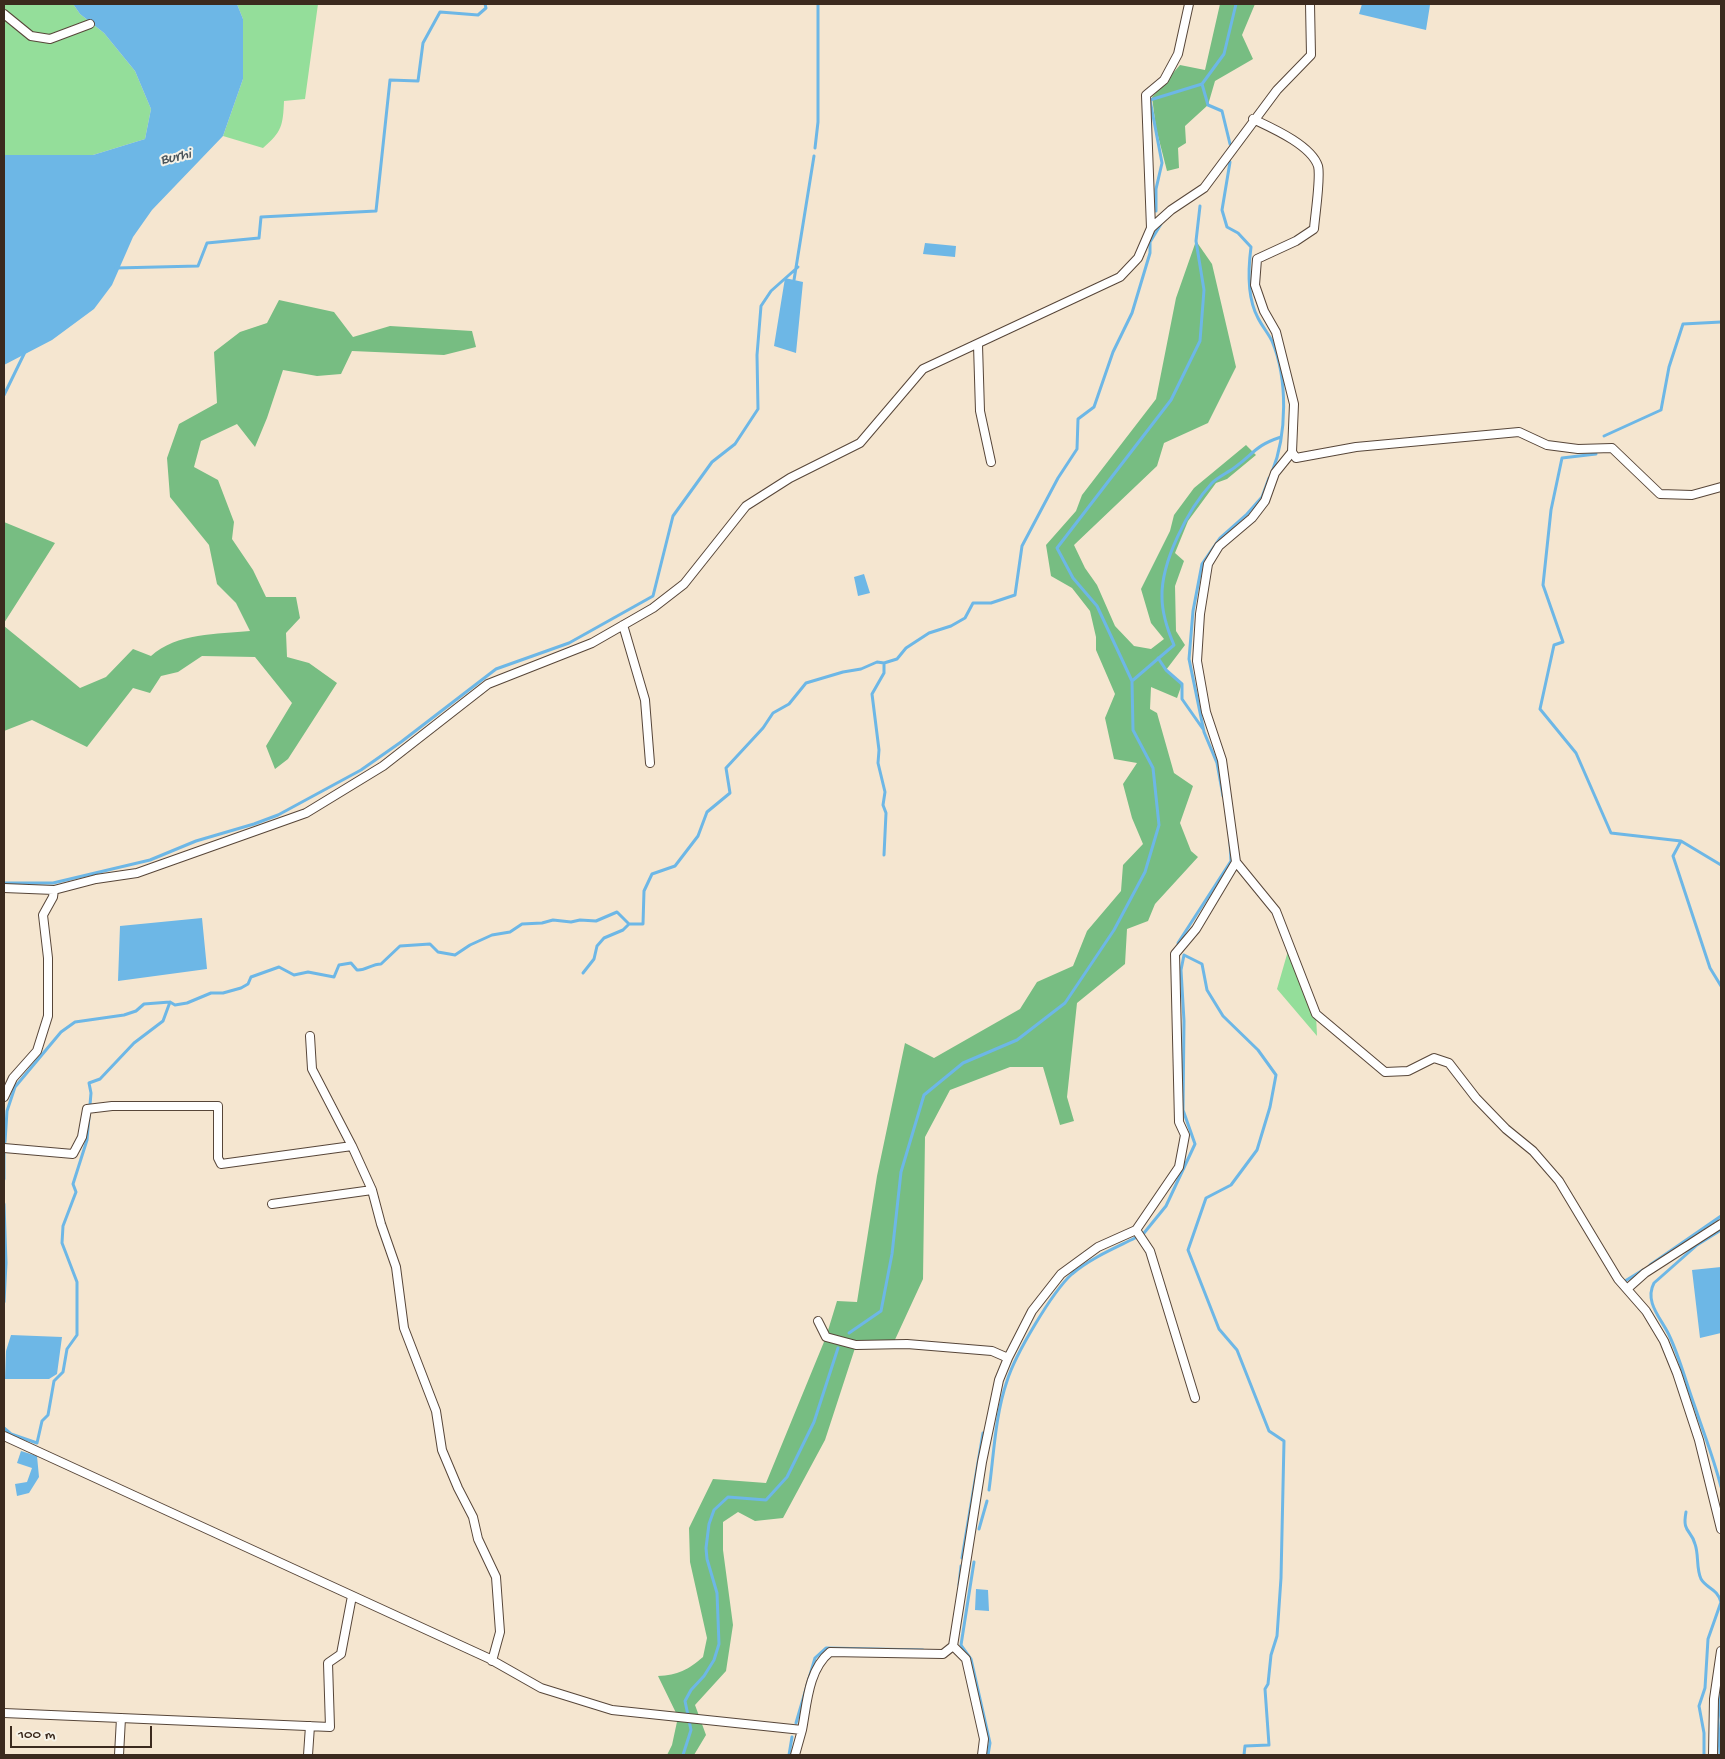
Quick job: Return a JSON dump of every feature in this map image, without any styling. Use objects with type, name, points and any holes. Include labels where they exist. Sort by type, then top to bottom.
[{"type":"street","points":[[1152,228],[1146,95],[1164,80],[1178,54],[1189,4]]},
{"type":"street","points":[[4,888],[54,890],[96,878],[137,873],[306,813],[383,766],[488,684],[592,643],[653,608],[684,584],[746,506],[790,478],[860,443],[923,368],[978,345],[1120,277],[1138,258],[1152,228],[1171,210],[1204,188],[1253,119],[1277,90],[1311,55],[1310,4]]},
{"type":"street","points":[[4,14],[31,36],[50,39],[90,24]]},
{"type":"street","points":[[1253,119],[1280,132],[1311,154],[1318,168],[1314,229],[1296,241],[1257,258],[1255,285],[1264,311],[1276,332],[1294,404],[1292,452],[1296,458],[1356,447],[1519,432],[1547,445],[1578,449],[1612,448],[1660,494],[1692,495],[1721,487]]},
{"type":"street","points":[[978,345],[980,411],[991,462]]},
{"type":"street","points":[[1292,452],[1275,473],[1265,501],[1252,518],[1219,546],[1208,564],[1200,614],[1197,661],[1206,712],[1222,760],[1236,862],[1276,911],[1316,1014],[1385,1072],[1408,1071],[1434,1058],[1449,1063],[1476,1098],[1506,1129],[1533,1151],[1559,1181],[1618,1279],[1646,1311],[1664,1341],[1699,1440],[1719,1510],[1721,1529]]},
{"type":"street","points":[[623,624],[645,700],[650,763]]},
{"type":"street","points":[[795,1755],[811,1684],[819,1661],[830,1652],[943,1654],[953,1646],[982,1462],[999,1380],[1008,1358],[1032,1312],[1061,1274],[1098,1247],[1136,1230],[1179,1167],[1185,1135],[1179,1122],[1175,954],[1196,929],[1236,862]]},
{"type":"street","points":[[4,1097],[13,1078],[37,1051],[48,1016],[48,958],[43,915],[53,897],[54,890]]},
{"type":"street","points":[[310,1036],[312,1069],[352,1146],[372,1190],[381,1224],[396,1267],[398,1299],[404,1328],[436,1411],[442,1450],[473,1517],[478,1538],[496,1577],[500,1632],[492,1661]]},
{"type":"street","points":[[4,1077],[13,1078]]},
{"type":"street","points":[[4,1148],[73,1154],[82,1137],[87,1109],[112,1106],[218,1106],[218,1158],[221,1164],[352,1146]]},
{"type":"street","points":[[272,1204],[372,1190]]},
{"type":"street","points":[[1627,1289],[1645,1274],[1721,1224]]},
{"type":"street","points":[[1136,1230],[1150,1251],[1195,1398]]},
{"type":"street","points":[[818,1321],[826,1338],[856,1345],[907,1344],[984,1350],[1008,1358]]},
{"type":"street","points":[[4,1436],[492,1661],[541,1688],[612,1710],[802,1730]]},
{"type":"street","points":[[4,1713],[330,1727],[328,1663],[341,1654],[352,1596]]},
{"type":"street","points":[[953,1646],[966,1659],[984,1739],[982,1755]]},
{"type":"street","points":[[1713,1755],[1714,1699],[1721,1651]]},
{"type":"street","points":[[119,1755],[121,1718]]},
{"type":"street","points":[[308,1755],[310,1726]]},
{"type":"green space","points":[[4,4],[73,4],[80,14],[104,33],[135,71],[151,109],[145,139],[93,155],[4,155]]},
{"type":"green space","points":[[237,4],[318,4],[305,99],[284,101],[282,122],[278,132],[263,148],[223,136],[243,79],[243,19]]},
{"type":"green space","points":[[1220,4],[1255,4],[1242,35],[1253,59],[1215,81],[1208,105],[1185,126],[1186,143],[1178,148],[1179,168],[1167,171],[1156,128],[1152,97],[1180,65],[1205,70]]},
{"type":"green space","points":[[1196,241],[1212,264],[1236,367],[1208,423],[1164,443],[1157,466],[1074,545],[1085,568],[1097,585],[1115,626],[1134,646],[1151,649],[1164,639],[1151,623],[1141,589],[1170,531],[1174,515],[1194,488],[1246,445],[1256,455],[1227,479],[1216,483],[1188,521],[1175,553],[1184,561],[1175,586],[1176,631],[1185,645],[1166,670],[1182,684],[1177,698],[1151,687],[1150,709],[1157,713],[1174,773],[1193,786],[1180,823],[1191,851],[1198,857],[1155,904],[1148,921],[1127,929],[1125,964],[1077,1003],[1067,1097],[1074,1121],[1060,1125],[1043,1067],[1010,1067],[950,1090],[925,1137],[923,1279],[893,1344],[856,1345],[825,1440],[783,1518],[755,1521],[738,1512],[723,1522],[723,1550],[733,1625],[726,1671],[695,1705],[706,1735],[694,1755],[667,1755],[672,1745],[678,1717],[658,1676],[677,1673],[698,1662],[703,1657],[707,1638],[690,1562],[689,1528],[713,1479],[766,1483],[826,1337],[837,1301],[857,1302],[877,1176],[905,1043],[934,1058],[1020,1009],[1037,982],[1073,966],[1087,931],[1121,891],[1123,865],[1143,844],[1132,818],[1123,784],[1137,763],[1114,759],[1105,718],[1115,694],[1096,650],[1096,637],[1090,611],[1072,588],[1051,576],[1046,545],[1076,511],[1082,495],[1156,399],[1176,298]]},
{"type":"green space","points":[[279,300],[334,312],[353,337],[390,326],[472,331],[476,347],[444,355],[352,351],[341,374],[317,376],[283,370],[255,447],[237,424],[201,441],[194,467],[218,480],[234,522],[232,539],[253,570],[266,597],[296,597],[300,618],[286,633],[287,657],[309,663],[337,683],[288,759],[275,769],[266,746],[292,703],[255,657],[202,656],[178,672],[161,676],[150,693],[133,688],[87,747],[32,720],[4,731],[4,626],[80,688],[106,677],[133,649],[151,656],[161,648],[185,639],[211,634],[250,631],[236,603],[217,584],[209,545],[170,497],[167,458],[179,424],[217,403],[214,352],[240,332],[267,323]]},
{"type":"green space","points":[[4,522],[55,543],[4,623]]},
{"type":"green space","points":[[1290,944],[1316,1014],[1317,1036],[1277,989]]},
{"type":"water","name":"Burhi","points":[[73,4],[237,4],[243,19],[243,79],[223,136],[152,210],[133,237],[112,285],[94,309],[52,340],[4,365],[4,155],[93,155],[145,139],[151,109],[135,71],[104,33],[80,14]]},
{"type":"water","points":[[1362,4],[1430,5],[1426,30],[1359,14]]},
{"type":"water","points":[[925,243],[956,246],[955,257],[923,254]]},
{"type":"water","points":[[785,278],[803,282],[796,353],[774,346]]},
{"type":"water","points":[[864,574],[870,593],[858,596],[854,577]]},
{"type":"water","points":[[202,918],[207,969],[118,981],[120,926]]},
{"type":"water","points":[[1721,1267],[1721,1333],[1700,1338],[1692,1270]]},
{"type":"water","points":[[11,1335],[62,1337],[57,1374],[49,1379],[5,1379],[6,1351]]},
{"type":"water","points":[[21,1451],[37,1456],[39,1477],[29,1493],[17,1496],[15,1484],[27,1482],[32,1468],[17,1463]]},
{"type":"water","points":[[976,1589],[988,1590],[989,1611],[975,1610]]},
{"type":"waterway","points":[[116,268],[198,266],[207,243],[259,238],[261,217],[376,211],[390,80],[418,81],[423,43],[440,12],[478,15],[486,8],[485,4]]},
{"type":"waterway","points":[[815,148],[818,122],[818,4]]},
{"type":"waterway","points":[[1156,211],[1156,189],[1162,163],[1150,100],[1202,84],[1224,54],[1236,4]]},
{"type":"waterway","points":[[1202,84],[1208,105],[1222,111],[1230,144]]},
{"type":"waterway","points":[[794,280],[814,156]]},
{"type":"waterway","points":[[1230,162],[1222,210],[1227,227],[1238,233],[1251,247],[1249,274],[1252,302],[1258,318],[1272,341],[1281,372],[1284,407],[1283,424],[1281,441],[1272,472]]},
{"type":"waterway","points":[[849,1333],[881,1311],[892,1254],[901,1172],[924,1095],[963,1063],[1017,1040],[1065,1003],[1114,930],[1145,872],[1159,825],[1153,768],[1133,730],[1132,681],[1097,606],[1073,578],[1057,548],[1171,400],[1200,341],[1204,290],[1196,241],[1200,206]]},
{"type":"waterway","points":[[5,1142],[7,1111],[15,1087],[61,1032],[75,1022],[124,1015],[136,1011],[144,1004],[170,1002],[175,1005],[187,1003],[211,993],[223,993],[241,988],[248,984],[251,977],[279,967],[294,975],[308,972],[334,977],[339,965],[351,963],[357,970],[366,969],[381,964],[400,946],[430,944],[438,952],[455,955],[470,945],[492,935],[510,932],[522,924],[542,923],[553,920],[571,922],[580,920],[596,921],[617,912],[629,924],[643,924],[644,891],[652,874],[675,866],[698,836],[707,812],[730,793],[726,768],[763,728],[773,713],[789,704],[806,683],[843,672],[861,669],[877,662],[884,663],[897,659],[906,648],[929,633],[951,626],[965,618],[973,603],[991,603],[1015,595],[1022,546],[1058,478],[1077,449],[1078,419],[1094,407],[1113,352],[1132,313],[1150,253],[1150,242],[1161,224]]},
{"type":"waterway","points":[[4,883],[53,883],[150,860],[196,841],[278,815],[361,770],[401,742],[496,669],[569,643],[653,596],[673,516],[712,462],[735,444],[758,409],[757,355],[761,306],[771,291],[798,267]]},
{"type":"waterway","points":[[1604,436],[1661,410],[1669,367],[1683,324],[1721,322]]},
{"type":"waterway","points":[[4,395],[25,352]]},
{"type":"waterway","points":[[1132,681],[1174,645],[1163,609],[1163,583],[1171,552],[1185,521],[1214,481],[1260,447],[1281,437]]},
{"type":"waterway","points":[[1596,454],[1562,458],[1551,510],[1543,585],[1563,642],[1554,645],[1540,709],[1576,753],[1611,833],[1681,841],[1721,865]]},
{"type":"waterway","points":[[1223,796],[1217,763],[1204,732],[1189,659],[1193,611],[1202,564],[1220,538],[1247,514],[1262,497],[1269,478]]},
{"type":"waterway","points":[[1158,658],[1166,670],[1182,684],[1182,699],[1203,729]]},
{"type":"waterway","points":[[884,663],[884,673],[872,694],[879,750],[878,763],[885,792],[883,805],[886,813],[884,855]]},
{"type":"waterway","points":[[1681,841],[1673,856],[1710,968],[1721,986]]},
{"type":"waterway","points":[[1178,943],[1231,861],[1230,842]]},
{"type":"waterway","points":[[583,973],[594,959],[597,946],[604,938],[623,930],[629,924]]},
{"type":"waterway","points":[[1144,1233],[1166,1206],[1195,1144],[1183,1110],[1184,1021],[1181,970],[1184,955],[1202,964],[1207,990],[1223,1016],[1258,1050],[1276,1075],[1270,1107],[1257,1150],[1231,1185],[1206,1198],[1188,1250],[1219,1329],[1237,1350],[1269,1431],[1284,1441],[1281,1578],[1277,1636],[1271,1655],[1268,1684],[1265,1689],[1269,1745],[1245,1746],[1244,1755]]},
{"type":"waterway","points":[[4,1428],[11,1434],[37,1443],[42,1421],[48,1415],[54,1381],[63,1372],[67,1349],[77,1335],[77,1282],[62,1243],[63,1226],[76,1192],[73,1184],[87,1140],[91,1093],[89,1083],[100,1079],[134,1043],[163,1021],[170,1002]]},
{"type":"waterway","points":[[4,1153],[4,1179]]},
{"type":"waterway","points":[[4,1204],[6,1263],[4,1302]]},
{"type":"waterway","points":[[1650,1265],[1721,1216]]},
{"type":"waterway","points":[[1721,1230],[1697,1245],[1654,1283],[1651,1290],[1652,1303],[1676,1353],[1721,1487]]},
{"type":"waterway","points":[[989,1490],[997,1421],[1003,1394],[1011,1370],[1035,1325],[1072,1274],[1094,1258],[1135,1238]]},
{"type":"waterway","points":[[1625,1281],[1643,1270]]},
{"type":"waterway","points":[[683,1755],[691,1730],[685,1701],[714,1660],[719,1644],[717,1593],[707,1559],[706,1548],[709,1524],[714,1510],[728,1497],[766,1500],[787,1477],[814,1422],[838,1348]]},
{"type":"waterway","points":[[962,1558],[983,1433]]},
{"type":"waterway","points":[[979,1529],[987,1501]]},
{"type":"waterway","points":[[1686,1512],[1685,1524],[1695,1544],[1701,1579],[1717,1594],[1721,1602]]},
{"type":"waterway","points":[[974,1562],[961,1645],[971,1659],[990,1743],[988,1755]]},
{"type":"waterway","points":[[959,1585],[961,1566]]},
{"type":"waterway","points":[[1704,1755],[1704,1733],[1699,1706],[1705,1688],[1708,1639],[1721,1602]]},
{"type":"waterway","points":[[796,1723],[815,1658],[826,1648],[923,1650]]},
{"type":"waterway","points":[[1720,1755],[1718,1720],[1721,1693]]},
{"type":"waterway","points":[[789,1755],[792,1737]]}]
